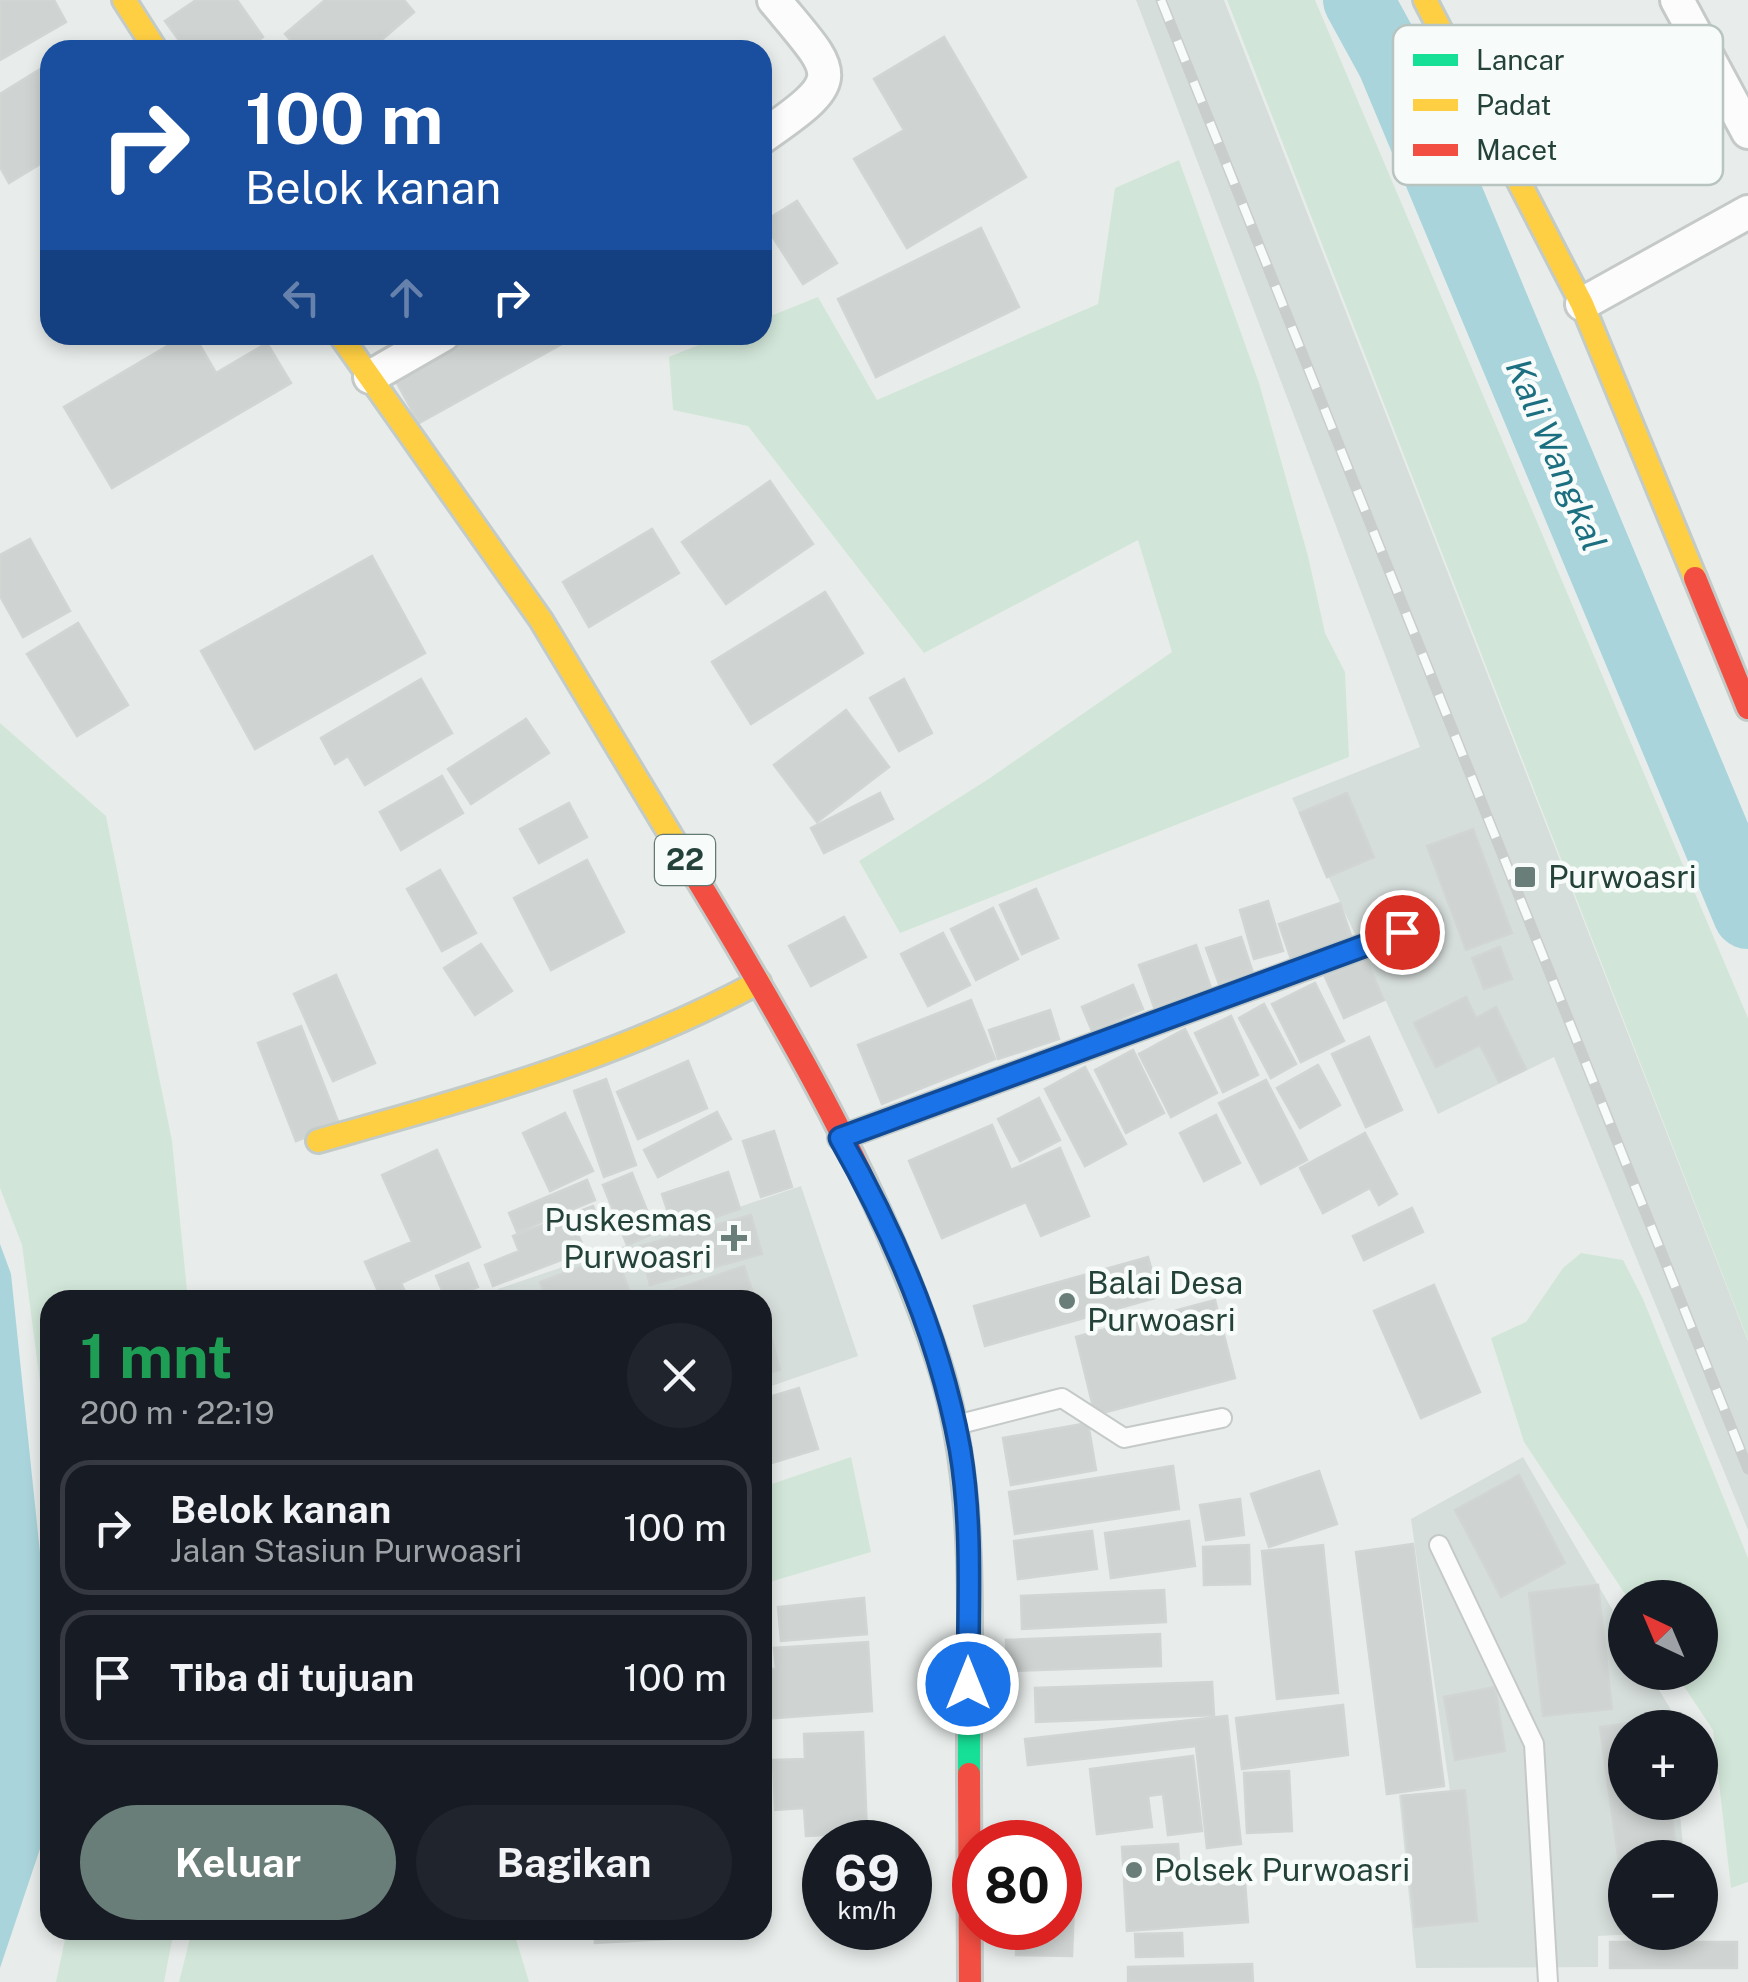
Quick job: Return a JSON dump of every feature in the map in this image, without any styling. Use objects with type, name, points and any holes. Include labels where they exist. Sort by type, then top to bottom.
[{"type":"main road","points":[[124,0],[150,40]]},
{"type":"main road","points":[[1426,0],[1439,25]]},
{"type":"main road","points":[[1521,185],[1582,304],[1748,708]]},
{"type":"main road","name":"22","points":[[347,345],[541,620],[759,982],[869,1190],[912,1283],[942,1371],[960,1450],[967,1536],[970,1982]]},
{"type":"main road","points":[[840,1138],[1430,922]]},
{"type":"main road","points":[[318,1141],[515,1085],[660,1035],[759,982]]},
{"type":"street","points":[[772,130],[809,105],[822,88],[826,70],[814,48],[774,0]]},
{"type":"street","points":[[1677,0],[1690,25]]},
{"type":"street","points":[[1723,86],[1748,132]]},
{"type":"street","points":[[1582,304],[1748,212]]},
{"type":"street","points":[[370,378],[426,345]]},
{"type":"lane","points":[[954,1426],[1062,1398],[1124,1438],[1222,1418]]},
{"type":"lane","points":[[1438,1545],[1534,1744],[1548,1982]]},
{"type":"shaded area","points":[[1136,0],[1224,0],[1748,1341],[1748,1530],[1554,1057],[1438,1114],[1292,798],[1420,747]]},
{"type":"shaded area","name":"Puskesmas Purwoasri","points":[[801,1186],[858,1356],[772,1386],[772,1290],[498,1289]]},
{"type":"shaded area","points":[[1523,1457],[1608,1602],[1608,1690],[1659,1690],[1671,1710],[1608,1710],[1608,1820],[1681,1820],[1682,1840],[1608,1840],[1608,1936],[1598,1936],[1598,1967],[1416,1968],[1399,1795],[1450,1791],[1411,1519]]},
{"type":"green space","points":[[1227,0],[1315,0],[1748,1018],[1748,1340]]},
{"type":"green space","points":[[1179,160],[1259,383],[1308,556],[1325,633],[1345,672],[1349,757],[900,933],[859,861],[987,780],[1172,652],[1138,540],[924,653],[748,426],[673,410],[669,357],[698,345],[772,345],[772,315],[818,297],[877,400],[1098,304],[1115,188]]},
{"type":"green space","points":[[0,723],[106,816],[172,1141],[187,1290],[40,1290],[40,1382],[22,1245],[0,1188]]},
{"type":"green space","points":[[1581,1253],[1623,1260],[1643,1299],[1748,1558],[1748,1882],[1731,1888],[1718,1774],[1718,1710],[1700,1710],[1686,1690],[1718,1690],[1718,1580],[1616,1580],[1524,1442],[1491,1338],[1526,1322],[1563,1268]]},
{"type":"green space","points":[[851,1457],[871,1552],[772,1581],[772,1484]]},
{"type":"green space","points":[[65,1940],[172,1940],[164,1982],[56,1982]]},
{"type":"green space","points":[[190,1940],[516,1940],[529,1982],[179,1982]]},
{"type":"water","points":[[0,1244],[11,1274],[40,1553],[40,1849],[0,1968]]},
{"type":"building","points":[[0,0],[54,0],[66,22],[0,60]]},
{"type":"building","points":[[196,0],[237,0],[263,37],[179,40],[165,21]]},
{"type":"building","points":[[325,0],[404,0],[414,12],[382,40],[290,40],[285,34]]},
{"type":"building","points":[[944,37],[1026,177],[907,248],[854,159],[904,130],[874,79]]},
{"type":"building","points":[[40,69],[40,164],[9,183],[0,167],[0,94]]},
{"type":"building","points":[[797,201],[837,263],[803,284],[772,236],[772,216]]},
{"type":"building","points":[[981,228],[1019,307],[876,377],[838,299]]},
{"type":"building","points":[[169,345],[200,345],[216,373],[268,345],[291,383],[112,488],[64,407]]},
{"type":"building","points":[[449,345],[560,345],[419,423],[393,376]]},
{"type":"building","points":[[770,481],[813,544],[726,604],[682,542]]},
{"type":"building","points":[[652,529],[679,573],[589,627],[563,582]]},
{"type":"building","points":[[30,539],[70,611],[23,637],[0,596],[0,555]]},
{"type":"building","points":[[372,556],[425,653],[255,749],[201,651]]},
{"type":"building","points":[[825,592],[863,653],[751,724],[712,662]]},
{"type":"building","points":[[78,623],[128,705],[77,736],[27,654]]},
{"type":"building","points":[[421,679],[452,733],[365,785],[348,756],[335,764],[321,738]]},
{"type":"building","points":[[904,679],[932,733],[899,751],[870,698]]},
{"type":"building","points":[[846,710],[889,767],[817,822],[774,765]]},
{"type":"building","points":[[526,719],[549,753],[471,804],[448,769]]},
{"type":"building","points":[[442,776],[463,813],[401,850],[380,812]]},
{"type":"building","points":[[880,793],[893,819],[824,853],[811,828]]},
{"type":"building","points":[[1347,793],[1374,857],[1327,877],[1300,813]]},
{"type":"building","points":[[569,803],[587,837],[539,863],[520,829]]},
{"type":"building","points":[[1473,829],[1512,933],[1466,950],[1427,846]]},
{"type":"building","points":[[587,860],[624,932],[551,970],[514,898]]},
{"type":"building","points":[[440,870],[476,933],[442,951],[407,889]]},
{"type":"building","points":[[1036,889],[1058,938],[1022,954],[1000,905]]},
{"type":"building","points":[[1268,901],[1283,951],[1254,959],[1240,910]]},
{"type":"building","points":[[1340,903],[1352,939],[1291,959],[1279,924]]},
{"type":"building","points":[[993,908],[1018,959],[976,980],[951,929]]},
{"type":"building","points":[[844,917],[866,957],[811,986],[789,946]]},
{"type":"building","points":[[943,933],[970,985],[928,1006],[901,954]]},
{"type":"building","points":[[1241,937],[1253,973],[1219,984],[1206,948]]},
{"type":"building","points":[[481,944],[512,991],[475,1015],[444,968]]},
{"type":"building","points":[[1196,945],[1211,988],[1154,1007],[1139,965]]},
{"type":"building","points":[[1500,947],[1512,979],[1484,989],[1472,958]]},
{"type":"building","points":[[1366,959],[1384,1000],[1344,1018],[1325,977]]},
{"type":"building","points":[[336,975],[375,1063],[333,1081],[294,994]]},
{"type":"building","points":[[1315,983],[1344,1041],[1301,1062],[1272,1004]]},
{"type":"building","points":[[1133,985],[1143,1009],[1092,1031],[1082,1007]]},
{"type":"building","points":[[1466,997],[1476,1018],[1496,1007],[1526,1069],[1499,1082],[1480,1045],[1436,1067],[1414,1023]]},
{"type":"building","points":[[971,1000],[995,1059],[882,1104],[858,1045]]},
{"type":"building","points":[[1264,1004],[1296,1064],[1271,1078],[1239,1018]]},
{"type":"building","points":[[1050,1010],[1059,1039],[998,1059],[989,1030]]},
{"type":"building","points":[[1231,1016],[1258,1075],[1223,1092],[1195,1033]]},
{"type":"building","points":[[301,1026],[339,1124],[296,1141],[258,1043]]},
{"type":"building","points":[[1185,1029],[1217,1093],[1171,1117],[1139,1054]]},
{"type":"building","points":[[1369,1037],[1402,1110],[1366,1127],[1332,1054]]},
{"type":"building","points":[[1133,1050],[1164,1113],[1126,1133],[1095,1070]]},
{"type":"building","points":[[688,1061],[707,1108],[638,1139],[617,1092]]},
{"type":"building","points":[[1318,1065],[1340,1105],[1300,1128],[1277,1088]]},
{"type":"building","points":[[1085,1067],[1126,1144],[1085,1166],[1045,1089]]},
{"type":"building","points":[[606,1079],[636,1165],[604,1177],[574,1091]]},
{"type":"building","points":[[1266,1080],[1307,1160],[1261,1184],[1219,1103]]},
{"type":"building","points":[[1039,1098],[1060,1140],[1020,1161],[998,1119]]},
{"type":"building","points":[[717,1112],[731,1139],[658,1177],[644,1150]]},
{"type":"building","points":[[565,1113],[593,1171],[550,1191],[523,1133]]},
{"type":"building","points":[[1216,1115],[1240,1163],[1204,1181],[1180,1133]]},
{"type":"building","points":[[992,1125],[1011,1170],[1060,1148],[1089,1216],[1041,1236],[1026,1202],[942,1238],[909,1161]]},
{"type":"building","points":[[774,1131],[792,1187],[761,1197],[743,1141]]},
{"type":"building","points":[[1365,1133],[1397,1194],[1379,1205],[1370,1188],[1323,1213],[1300,1168]]},
{"type":"building","points":[[437,1150],[480,1247],[401,1283],[404,1290],[378,1290],[365,1262],[412,1242],[382,1175]]},
{"type":"building","points":[[728,1172],[740,1209],[674,1231],[662,1194]]},
{"type":"building","points":[[632,1173],[656,1233],[627,1245],[603,1185]]},
{"type":"building","points":[[587,1180],[595,1200],[517,1232],[509,1213]]},
{"type":"building","points":[[593,1206],[600,1226],[578,1234],[585,1251],[493,1286],[485,1265],[519,1251],[513,1236]]},
{"type":"building","points":[[1412,1208],[1423,1232],[1364,1260],[1353,1236]]},
{"type":"building","points":[[751,1215],[762,1254],[650,1285],[640,1246]]},
{"type":"building","points":[[616,1254],[629,1290],[543,1290],[540,1282]]},
{"type":"building","name":"Balai Desa Purwoasri","points":[[1148,1257],[1159,1297],[985,1346],[974,1306]]},
{"type":"building","points":[[468,1263],[478,1287],[442,1290],[436,1276]]},
{"type":"building","points":[[744,1266],[752,1290],[673,1290]]},
{"type":"building","points":[[1434,1285],[1480,1392],[1421,1418],[1374,1311]]},
{"type":"building","points":[[1215,1300],[1235,1378],[1095,1415],[1076,1337]]},
{"type":"building","points":[[772,1340],[780,1370],[772,1372]]},
{"type":"building","points":[[799,1388],[818,1449],[772,1463],[772,1396]]},
{"type":"building","points":[[1088,1423],[1096,1470],[1011,1485],[1003,1438]]},
{"type":"building","points":[[1173,1466],[1179,1509],[1015,1534],[1009,1492]]},
{"type":"building","points":[[1319,1471],[1337,1524],[1269,1547],[1251,1494]]},
{"type":"building","points":[[1519,1475],[1565,1563],[1501,1597],[1455,1510]]},
{"type":"building","points":[[1240,1499],[1244,1535],[1206,1540],[1200,1505]]},
{"type":"building","points":[[1189,1521],[1195,1566],[1111,1578],[1105,1533]]},
{"type":"building","points":[[1092,1531],[1097,1569],[1018,1579],[1014,1541]]},
{"type":"building","points":[[1413,1544],[1444,1786],[1387,1794],[1356,1552]]},
{"type":"building","points":[[1249,1545],[1250,1584],[1204,1585],[1203,1547]]},
{"type":"building","points":[[1323,1545],[1338,1693],[1277,1699],[1262,1551]]},
{"type":"building","points":[[1598,1585],[1612,1709],[1543,1716],[1529,1593]]},
{"type":"building","points":[[1164,1590],[1166,1622],[1022,1629],[1021,1596]]},
{"type":"building","points":[[864,1598],[867,1634],[781,1641],[778,1607]]},
{"type":"building","points":[[1160,1634],[1161,1666],[1007,1671],[1006,1640]]},
{"type":"building","points":[[868,1642],[872,1711],[772,1718],[774,1648]]},
{"type":"building","points":[[1212,1682],[1214,1715],[1036,1722],[1035,1688]]},
{"type":"building","points":[[1495,1687],[1505,1751],[1455,1760],[1444,1697]]},
{"type":"building","points":[[1343,1705],[1348,1755],[1242,1769],[1236,1718]]},
{"type":"building","points":[[1227,1716],[1241,1844],[1207,1848],[1196,1746],[1028,1765],[1025,1739]]},
{"type":"building","points":[[1608,1726],[1608,1785],[1600,1727]]},
{"type":"building","points":[[863,1732],[866,1820],[805,1820],[804,1808],[775,1810],[773,1760],[805,1759],[804,1734]]},
{"type":"building","points":[[1193,1756],[1202,1831],[1168,1835],[1163,1794],[1148,1796],[1152,1827],[1097,1834],[1090,1769]]},
{"type":"building","points":[[1289,1771],[1292,1831],[1247,1833],[1244,1773]]},
{"type":"building","points":[[1465,1790],[1477,1921],[1415,1927],[1402,1796]]},
{"type":"building","points":[[1613,1820],[1672,1820],[1675,1840],[1616,1840]]},
{"type":"building","points":[[1178,1844],[1180,1873],[1244,1868],[1248,1922],[1127,1931],[1122,1847]]},
{"type":"building","points":[[1182,1933],[1183,1956],[1136,1957],[1135,1934]]},
{"type":"building","points":[[595,1940],[649,1940],[595,1943]]},
{"type":"building","points":[[1718,1942],[1737,1942],[1737,1968],[1610,1968],[1610,1950],[1718,1950]]},
{"type":"building","points":[[1016,1950],[1072,1950],[1072,1956],[1016,1955]]},
{"type":"building","points":[[1252,1964],[1253,1982],[1128,1982],[1128,1967]]},
{"type":"waterway","name":"Kali Wangkal","points":[[1358,0],[1393,64]]},
{"type":"waterway","name":"Kali Wangkal","points":[[1443,185],[1748,914]]},
{"type":"railway","points":[[1161,0],[1748,1469]]},
{"type":"traffic: fast","points":[[1307,967],[1430,922]]},
{"type":"traffic: fast","points":[[937,1357],[951,1406],[966,1510],[969,1774]]},
{"type":"traffic: slow","points":[[124,0],[150,40]]},
{"type":"traffic: slow","points":[[1425,0],[1438,25]]},
{"type":"traffic: slow","points":[[1521,185],[1582,304],[1695,578]]},
{"type":"traffic: slow","points":[[347,345],[541,620],[697,879]]},
{"type":"traffic: slow","points":[[840,1138],[1307,967]]},
{"type":"traffic: slow","points":[[318,1141],[543,1074],[652,1033],[759,982]]},
{"type":"traffic: jam","points":[[1695,578],[1748,708]]},
{"type":"traffic: jam","points":[[697,879],[830,1112],[888,1232],[937,1357]]},
{"type":"traffic: jam","points":[[969,1774],[970,1982]]},
{"type":"place","name":"Purwoasri","points":[[1525,877]]},
{"type":"place","name":"Puskesmas Purwoasri","points":[[734,1238]]},
{"type":"place","name":"Balai Desa Purwoasri","points":[[1067,1301]]},
{"type":"place","name":"Polsek Purwoasri","points":[[1134,1870]]},
{"type":"route","points":[[968,1684],[967,1536],[960,1450],[942,1371],[912,1283],[840,1138],[1402,932]]}]
